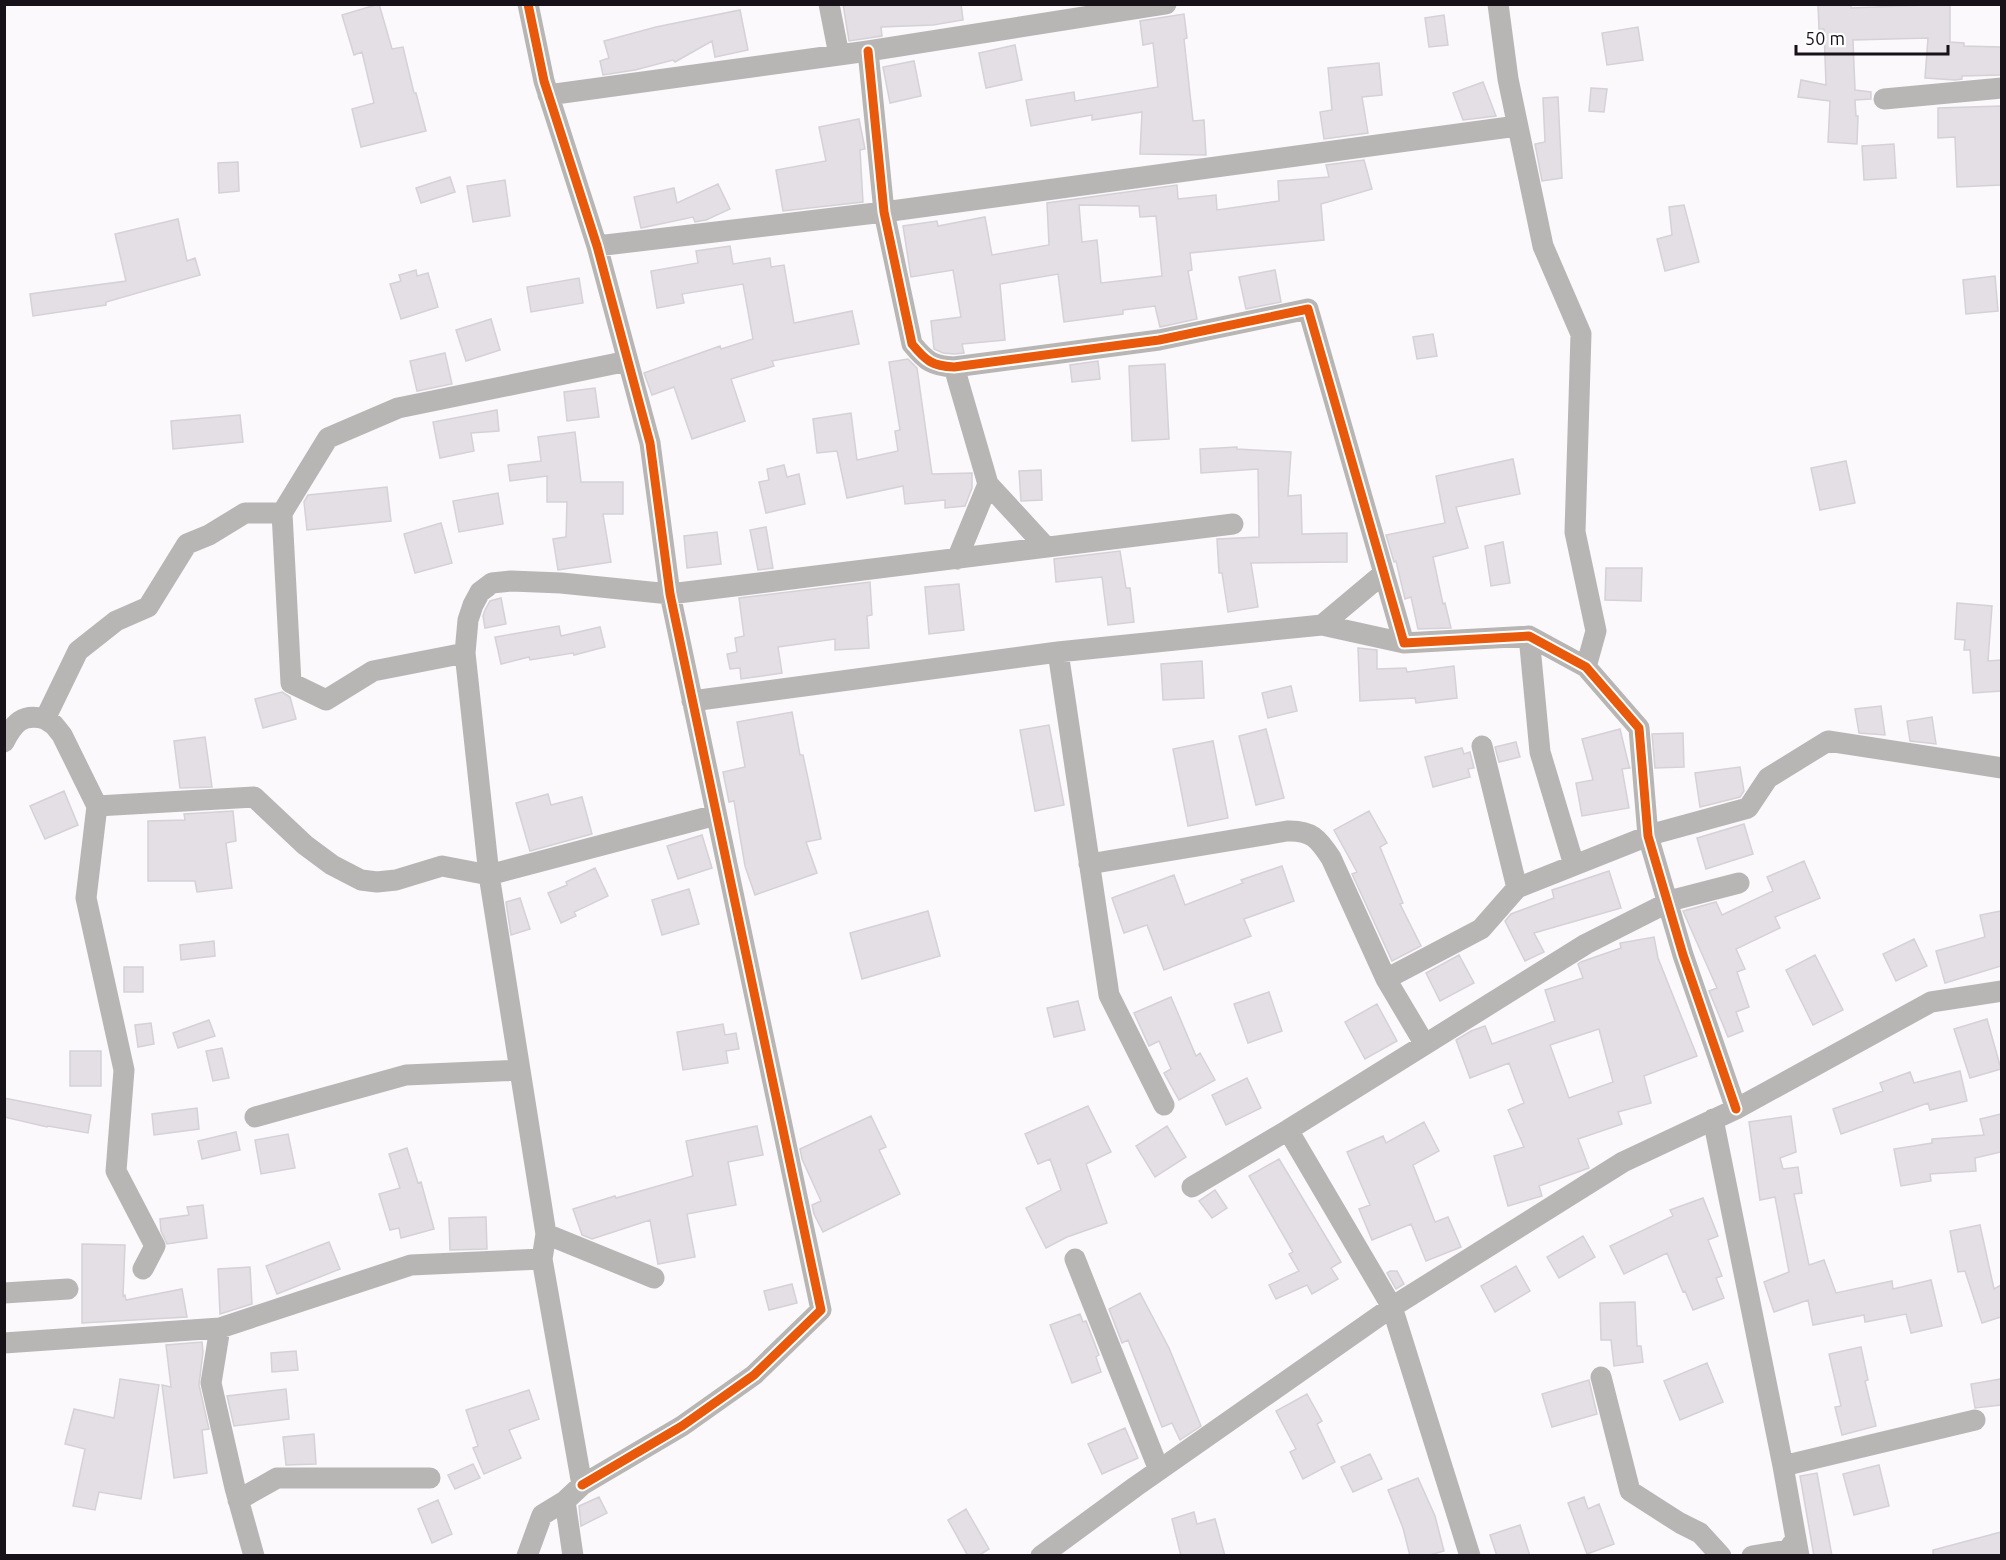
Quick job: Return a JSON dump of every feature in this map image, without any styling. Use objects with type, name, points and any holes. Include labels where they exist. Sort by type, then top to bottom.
[{"type":"street","points":[[527,1556],[542,1515],[565,1501],[582,1485],[682,1426],[754,1375],[820,1310],[670,594],[650,443],[597,246],[548,95],[528,4]]},
{"type":"street","points":[[829,4],[840,55]]},
{"type":"street","points":[[548,95],[868,51],[1166,4]]},
{"type":"street","points":[[1498,4],[1508,79],[1543,246],[1581,334],[1575,532],[1596,631],[1586,667]]},
{"type":"street","points":[[868,51],[884,212],[912,344],[925,359],[939,366],[954,368],[1159,340],[1308,309],[1404,643]]},
{"type":"street","points":[[1884,99],[2001,88]]},
{"type":"street","points":[[597,246],[884,212],[1517,126]]},
{"type":"street","points":[[465,653],[373,670],[326,700],[291,683],[282,513],[328,438],[398,408],[628,360]]},
{"type":"street","points":[[954,368],[988,484],[1046,548]]},
{"type":"street","points":[[957,559],[988,484]]},
{"type":"street","points":[[45,719],[78,651],[116,621],[148,607],[187,544],[209,535],[245,513],[282,513]]},
{"type":"street","points":[[582,1485],[542,1259],[546,1234],[489,875],[465,653],[468,620],[480,592],[492,583],[511,581],[561,583],[670,594],[1233,524]]},
{"type":"street","points":[[1322,625],[1384,573]]},
{"type":"street","points":[[692,701],[1058,652],[1322,625],[1404,643],[1529,636],[1586,667],[1639,728],[1648,836],[1667,903],[1736,1109]]},
{"type":"street","points":[[1529,636],[1540,752],[1574,866]]},
{"type":"street","points":[[1058,652],[1109,995],[1164,1105]]},
{"type":"street","points":[[4,742],[13,726],[22,720],[35,717],[45,719],[54,725],[62,735],[97,806],[86,898],[124,1070],[116,1171],[155,1246],[142,1269]]},
{"type":"street","points":[[1386,979],[1481,929],[1517,888],[1648,836],[1748,808],[1768,778],[1828,741],[2001,768]]},
{"type":"street","points":[[1482,746],[1517,888]]},
{"type":"street","points":[[97,806],[254,797],[305,845],[332,866],[361,880],[377,882],[396,880],[442,866],[489,875],[716,815]]},
{"type":"street","points":[[1089,864],[1287,831],[1299,830],[1310,833],[1322,843],[1331,858],[1386,979],[1424,1043]]},
{"type":"street","points":[[1192,1187],[1288,1130],[1586,944],[1667,903],[1739,883]]},
{"type":"street","points":[[1041,1556],[1159,1470],[1392,1307],[1623,1162],[1736,1109],[1931,1002],[2001,991]]},
{"type":"street","points":[[255,1117],[406,1076],[520,1070]]},
{"type":"street","points":[[1713,1119],[1783,1466],[1797,1547],[1752,1556]]},
{"type":"street","points":[[1288,1130],[1392,1307],[1470,1556]]},
{"type":"street","points":[[546,1234],[654,1278]]},
{"type":"street","points":[[4,1343],[220,1328],[411,1265],[542,1259]]},
{"type":"street","points":[[1075,1259],[1159,1470]]},
{"type":"street","points":[[4,1293],[68,1289]]},
{"type":"street","points":[[220,1328],[211,1383],[238,1500],[254,1556]]},
{"type":"street","points":[[1600,1377],[1630,1491],[1700,1533],[1721,1556]]},
{"type":"street","points":[[1783,1466],[1975,1420]]},
{"type":"street","points":[[238,1500],[277,1478],[430,1478]]},
{"type":"street","points":[[565,1501],[573,1556]]},
{"type":"building","points":[[379,4],[392,49],[403,47],[426,131],[361,147],[352,109],[374,103],[362,52],[354,55],[342,15]]},
{"type":"building","points":[[843,4],[961,4],[963,20],[933,25],[881,27],[882,36],[849,41]]},
{"type":"building","points":[[1818,4],[1851,4],[1851,8],[1950,4],[1950,42],[1964,43],[1964,46],[2001,47],[2001,75],[1962,76],[1962,79],[1955,80],[1925,78],[1928,38],[1853,40],[1855,90],[1871,92],[1871,99],[1855,100],[1856,116],[1858,116],[1857,144],[1828,142],[1830,101],[1798,97],[1801,80],[1826,85],[1824,29],[1819,29]]},
{"type":"building","points":[[740,10],[748,50],[715,57],[712,41],[675,62],[673,60],[635,70],[603,75],[600,61],[609,58],[604,41],[656,27]]},
{"type":"building","points":[[1184,14],[1187,38],[1184,39],[1193,121],[1204,120],[1206,155],[1140,154],[1142,112],[1092,120],[1092,115],[1031,126],[1026,100],[1074,92],[1075,101],[1158,87],[1153,43],[1143,45],[1140,21]]},
{"type":"building","points":[[1444,15],[1448,45],[1429,47],[1425,18]]},
{"type":"building","points":[[1638,27],[1643,60],[1607,65],[1602,33]]},
{"type":"building","points":[[1015,45],[1022,80],[986,88],[979,53]]},
{"type":"building","points":[[914,61],[921,96],[890,103],[883,67]]},
{"type":"building","points":[[1379,63],[1382,95],[1362,97],[1368,133],[1324,139],[1320,112],[1332,110],[1328,68]]},
{"type":"building","points":[[1483,82],[1496,116],[1463,120],[1453,93]]},
{"type":"building","points":[[1591,88],[1607,89],[1604,112],[1589,111]]},
{"type":"building","points":[[1558,97],[1562,178],[1542,181],[1535,144],[1545,142],[1543,98]]},
{"type":"building","points":[[2001,106],[2001,185],[1957,187],[1955,137],[1938,138],[1938,108]]},
{"type":"building","points":[[859,119],[865,149],[860,150],[863,202],[783,211],[776,170],[826,161],[819,127]]},
{"type":"building","points":[[1894,144],[1896,178],[1864,180],[1862,146]]},
{"type":"building","points":[[1364,160],[1372,189],[1321,204],[1324,240],[1190,253],[1192,270],[1188,271],[1197,319],[1160,327],[1155,306],[1123,310],[1123,314],[1064,322],[1058,274],[1000,284],[1005,340],[962,344],[964,353],[943,353],[934,349],[931,321],[961,317],[953,270],[911,277],[903,226],[937,221],[938,226],[985,217],[992,255],[1049,245],[1047,203],[1177,185],[1178,199],[1216,195],[1217,210],[1279,201],[1278,181],[1329,177],[1326,165]],"holes":[[[1079,205],[1139,206],[1140,217],[1156,216],[1162,276],[1101,283],[1097,240],[1082,242]]]},
{"type":"building","points":[[238,162],[239,191],[219,193],[218,163]]},
{"type":"building","points":[[450,177],[455,192],[421,203],[416,188]]},
{"type":"building","points":[[505,180],[510,216],[473,222],[467,186]]},
{"type":"building","points":[[718,184],[730,209],[706,220],[695,222],[693,217],[641,228],[634,197],[674,188],[677,203]]},
{"type":"building","points":[[1684,205],[1699,262],[1665,271],[1657,239],[1672,235],[1669,207]]},
{"type":"building","points":[[178,219],[187,261],[195,258],[200,275],[106,302],[106,305],[33,316],[30,294],[126,281],[115,234]]},
{"type":"building","points":[[730,246],[733,264],[770,258],[771,267],[784,265],[794,323],[852,311],[859,344],[772,361],[774,366],[731,379],[745,421],[692,439],[674,387],[652,395],[644,373],[720,346],[721,349],[753,339],[743,284],[682,294],[684,303],[657,308],[651,271],[698,263],[696,251]]},
{"type":"building","points":[[416,270],[417,276],[428,273],[438,307],[401,319],[390,284],[401,281],[399,275]]},
{"type":"building","points":[[1275,270],[1281,302],[1246,309],[1239,277]]},
{"type":"building","points":[[1995,276],[1998,311],[1966,314],[1963,280]]},
{"type":"building","points":[[579,278],[583,303],[531,312],[527,287]]},
{"type":"building","points":[[491,319],[500,350],[466,361],[456,330]]},
{"type":"building","points":[[1433,334],[1437,356],[1417,359],[1413,337]]},
{"type":"building","points":[[445,353],[452,384],[417,391],[410,361]]},
{"type":"building","points":[[908,359],[917,368],[932,474],[972,473],[972,488],[965,506],[945,508],[945,500],[905,504],[903,486],[847,498],[837,451],[817,453],[813,419],[851,413],[857,460],[898,451],[895,431],[900,430],[889,362]]},
{"type":"building","points":[[1098,361],[1100,379],[1072,382],[1070,365]]},
{"type":"building","points":[[1165,364],[1169,439],[1132,441],[1129,366]]},
{"type":"building","points":[[595,388],[599,417],[567,421],[564,392]]},
{"type":"building","points":[[497,410],[499,431],[471,433],[474,451],[440,458],[433,422]]},
{"type":"building","points":[[240,415],[243,442],[173,449],[171,421]]},
{"type":"building","points":[[575,432],[581,482],[623,482],[623,514],[603,514],[611,562],[558,570],[553,539],[566,537],[567,502],[547,502],[547,476],[510,481],[508,465],[541,461],[538,437]]},
{"type":"building","points":[[1237,447],[1237,449],[1291,452],[1288,496],[1301,495],[1302,534],[1347,533],[1347,562],[1251,563],[1258,607],[1228,612],[1222,573],[1219,573],[1217,539],[1259,537],[1258,469],[1201,473],[1200,449]]},
{"type":"building","points":[[1513,459],[1520,494],[1456,507],[1468,548],[1433,557],[1443,604],[1445,603],[1451,628],[1418,629],[1411,597],[1405,599],[1396,561],[1394,562],[1386,535],[1445,523],[1436,476]]},
{"type":"building","points":[[1846,461],[1855,503],[1820,510],[1811,468]]},
{"type":"building","points":[[784,465],[787,477],[799,474],[805,504],[766,513],[759,482],[769,480],[767,469]]},
{"type":"building","points":[[1041,470],[1042,500],[1021,501],[1019,471]]},
{"type":"building","points":[[387,487],[391,521],[307,530],[304,502],[308,495]]},
{"type":"building","points":[[498,493],[503,524],[459,532],[453,501]]},
{"type":"building","points":[[441,523],[452,563],[415,573],[404,534]]},
{"type":"building","points":[[766,527],[773,568],[758,570],[750,530]]},
{"type":"building","points":[[717,532],[721,564],[687,568],[684,536]]},
{"type":"building","points":[[1503,542],[1510,583],[1491,586],[1485,546]]},
{"type":"building","points":[[1120,551],[1126,588],[1130,588],[1134,622],[1108,625],[1102,577],[1056,582],[1054,559]]},
{"type":"building","points":[[1606,568],[1642,568],[1641,601],[1605,600]]},
{"type":"building","points":[[870,582],[872,615],[867,616],[869,648],[835,650],[835,639],[778,647],[782,673],[741,679],[740,668],[730,669],[727,654],[737,652],[735,638],[744,636],[739,598]]},
{"type":"building","points":[[959,584],[964,630],[929,634],[925,587]]},
{"type":"building","points":[[501,598],[506,624],[485,628],[483,616],[485,610],[490,601]]},
{"type":"building","points":[[1957,603],[1992,606],[1988,661],[2001,660],[2001,691],[1973,693],[1970,650],[1964,650],[1965,640],[1955,639]]},
{"type":"building","points":[[559,626],[561,636],[600,627],[605,647],[574,655],[573,653],[530,660],[529,657],[501,664],[495,637]]},
{"type":"building","points":[[1358,648],[1377,650],[1377,669],[1406,668],[1407,672],[1454,666],[1457,698],[1416,703],[1415,698],[1360,701]]},
{"type":"building","points":[[1202,661],[1204,698],[1163,700],[1161,664]]},
{"type":"building","points":[[1291,686],[1297,711],[1268,718],[1262,693]]},
{"type":"building","points":[[282,692],[290,697],[296,719],[263,728],[255,699]]},
{"type":"building","points":[[1881,706],[1885,735],[1859,733],[1855,709]]},
{"type":"building","points":[[792,712],[821,839],[806,842],[817,873],[755,895],[745,866],[734,801],[729,802],[723,772],[745,767],[737,722]]},
{"type":"building","points":[[1932,717],[1936,744],[1910,741],[1907,721]]},
{"type":"building","points":[[1049,725],[1064,805],[1035,811],[1020,730]]},
{"type":"building","points":[[1266,729],[1284,798],[1256,805],[1239,736]]},
{"type":"building","points":[[1620,729],[1630,768],[1622,769],[1629,808],[1582,816],[1576,783],[1593,780],[1582,739]]},
{"type":"building","points":[[1683,733],[1684,767],[1655,768],[1652,734]]},
{"type":"building","points":[[205,737],[212,787],[180,788],[174,741]]},
{"type":"building","points":[[1213,741],[1228,818],[1188,826],[1173,749]]},
{"type":"building","points":[[1516,742],[1520,757],[1499,762],[1495,747]]},
{"type":"building","points":[[1462,748],[1464,754],[1470,752],[1474,768],[1468,769],[1470,777],[1433,787],[1425,757]]},
{"type":"building","points":[[1740,767],[1744,791],[1740,797],[1700,807],[1695,773]]},
{"type":"building","points":[[64,791],[78,825],[45,839],[30,806]]},
{"type":"building","points":[[548,794],[551,805],[582,797],[592,834],[530,851],[516,803]]},
{"type":"building","points":[[233,811],[236,841],[226,843],[232,888],[197,892],[195,881],[148,881],[148,821],[185,820],[184,814]]},
{"type":"building","points":[[1369,811],[1387,843],[1380,847],[1403,903],[1400,904],[1421,946],[1392,961],[1352,874],[1357,872],[1334,830]]},
{"type":"building","points":[[1744,824],[1753,854],[1706,869],[1697,838]]},
{"type":"building","points":[[702,835],[712,868],[678,879],[667,846]]},
{"type":"building","points":[[1804,861],[1820,898],[1775,917],[1780,928],[1736,949],[1745,969],[1737,972],[1749,1007],[1736,1012],[1743,1031],[1728,1037],[1709,991],[1717,988],[1683,911],[1716,902],[1722,915],[1773,891],[1767,877]]},
{"type":"building","points":[[1282,866],[1294,901],[1244,919],[1251,936],[1164,970],[1147,925],[1124,933],[1112,898],[1174,875],[1185,905],[1243,883],[1241,880]]},
{"type":"building","points":[[595,868],[608,896],[574,912],[576,916],[561,923],[548,893],[567,885],[566,882]]},
{"type":"building","points":[[1609,871],[1621,908],[1534,933],[1544,952],[1525,961],[1505,921],[1511,914],[1554,898],[1552,890]]},
{"type":"building","points":[[689,889],[699,924],[662,935],[652,900]]},
{"type":"building","points":[[520,898],[530,929],[511,935],[506,902]]},
{"type":"building","points":[[928,911],[940,956],[862,979],[850,933]]},
{"type":"building","points":[[2001,911],[2001,966],[1945,983],[1936,951],[1985,937],[1980,915]]},
{"type":"building","points":[[1654,937],[1658,958],[1697,1056],[1644,1076],[1651,1103],[1618,1112],[1622,1124],[1578,1139],[1589,1168],[1539,1186],[1542,1196],[1508,1206],[1494,1156],[1524,1147],[1508,1110],[1524,1103],[1509,1063],[1470,1078],[1456,1040],[1485,1026],[1492,1044],[1555,1021],[1545,990],[1583,978],[1578,964],[1621,948],[1620,943]],"holes":[[[1599,1029],[1613,1082],[1569,1098],[1550,1045]]]},
{"type":"building","points":[[1914,939],[1927,966],[1896,981],[1883,954]]},
{"type":"building","points":[[214,941],[215,956],[181,960],[180,945]]},
{"type":"building","points":[[1459,955],[1474,983],[1440,1001],[1426,973]]},
{"type":"building","points":[[1815,955],[1843,1010],[1813,1025],[1786,970]]},
{"type":"building","points":[[124,967],[143,967],[143,992],[124,992]]},
{"type":"building","points":[[1269,992],[1282,1031],[1248,1043],[1234,1004]]},
{"type":"building","points":[[1171,997],[1196,1056],[1200,1053],[1215,1080],[1179,1100],[1164,1073],[1171,1069],[1159,1041],[1149,1046],[1134,1013]]},
{"type":"building","points":[[1078,1001],[1085,1030],[1054,1037],[1047,1008]]},
{"type":"building","points":[[1377,1004],[1397,1041],[1365,1059],[1345,1022]]},
{"type":"building","points":[[1987,1019],[2001,1069],[1970,1078],[1954,1029]]},
{"type":"building","points":[[209,1020],[215,1036],[178,1048],[173,1033]]},
{"type":"building","points":[[151,1023],[154,1044],[138,1047],[135,1025]]},
{"type":"building","points":[[723,1024],[725,1035],[736,1033],[739,1049],[726,1051],[728,1063],[683,1070],[677,1032]]},
{"type":"building","points":[[222,1048],[229,1078],[213,1081],[206,1051]]},
{"type":"building","points":[[70,1051],[101,1051],[101,1086],[70,1086]]},
{"type":"building","points":[[1960,1071],[1967,1101],[1930,1110],[1928,1103],[1841,1134],[1833,1109],[1883,1091],[1880,1083],[1910,1072],[1914,1083]]},
{"type":"building","points":[[1247,1078],[1261,1108],[1226,1125],[1212,1095]]},
{"type":"building","points":[[4,1098],[91,1115],[88,1133],[4,1117]]},
{"type":"building","points":[[1088,1106],[1111,1152],[1086,1164],[1107,1223],[1067,1237],[1046,1248],[1026,1208],[1061,1190],[1050,1159],[1038,1164],[1025,1134]]},
{"type":"building","points":[[197,1108],[199,1129],[154,1135],[152,1114]]},
{"type":"building","points":[[2001,1114],[2001,1152],[1975,1158],[1976,1171],[1930,1174],[1931,1181],[1901,1186],[1894,1149],[1932,1143],[1932,1139],[1984,1135],[1980,1119]]},
{"type":"building","points":[[871,1116],[886,1147],[879,1150],[900,1194],[823,1232],[812,1205],[821,1201],[802,1159],[800,1149]]},
{"type":"building","points":[[1791,1116],[1796,1152],[1780,1158],[1783,1169],[1798,1167],[1802,1193],[1794,1194],[1809,1265],[1824,1260],[1836,1293],[1892,1281],[1893,1289],[1931,1280],[1942,1326],[1911,1333],[1906,1314],[1865,1322],[1864,1315],[1813,1325],[1808,1300],[1774,1312],[1764,1282],[1789,1272],[1775,1197],[1760,1200],[1749,1122]]},
{"type":"building","points":[[1424,1122],[1439,1151],[1413,1165],[1435,1222],[1448,1217],[1461,1247],[1426,1261],[1411,1224],[1372,1240],[1359,1209],[1370,1205],[1347,1152],[1383,1136],[1386,1143]]},
{"type":"building","points":[[757,1126],[763,1155],[728,1162],[736,1205],[687,1214],[695,1257],[658,1264],[650,1220],[592,1239],[582,1235],[573,1209],[693,1176],[686,1141]]},
{"type":"building","points":[[1167,1126],[1186,1157],[1155,1177],[1136,1146]]},
{"type":"building","points":[[236,1132],[240,1150],[202,1159],[198,1141]]},
{"type":"building","points":[[288,1134],[295,1168],[261,1174],[255,1140]]},
{"type":"building","points":[[407,1148],[418,1183],[421,1182],[434,1229],[401,1238],[399,1228],[390,1230],[379,1194],[400,1188],[389,1154]]},
{"type":"building","points":[[1279,1159],[1341,1262],[1331,1268],[1338,1279],[1312,1294],[1307,1285],[1276,1299],[1269,1285],[1299,1271],[1289,1254],[1293,1252],[1249,1176]]},
{"type":"building","points":[[1215,1190],[1227,1208],[1212,1218],[1199,1201]]},
{"type":"building","points":[[1703,1198],[1718,1236],[1708,1240],[1722,1276],[1716,1278],[1724,1298],[1693,1310],[1667,1253],[1624,1274],[1610,1246],[1673,1216],[1670,1210]]},
{"type":"building","points":[[203,1205],[207,1238],[167,1244],[161,1231],[160,1219],[189,1215],[187,1207]]},
{"type":"building","points":[[486,1217],[487,1249],[450,1250],[449,1218]]},
{"type":"building","points":[[1980,1225],[1994,1289],[2001,1285],[2001,1317],[1982,1323],[1965,1271],[1958,1272],[1950,1231]]},
{"type":"building","points":[[1583,1236],[1595,1257],[1559,1278],[1547,1257]]},
{"type":"building","points":[[329,1242],[340,1269],[277,1294],[266,1266]]},
{"type":"building","points":[[82,1244],[125,1245],[123,1296],[125,1295],[126,1300],[182,1289],[187,1317],[82,1323]]},
{"type":"building","points":[[1516,1266],[1530,1291],[1495,1312],[1481,1286]]},
{"type":"building","points":[[250,1267],[252,1304],[220,1314],[218,1269]]},
{"type":"building","points":[[1397,1271],[1404,1284],[1396,1289],[1387,1273]]},
{"type":"building","points":[[792,1284],[797,1303],[769,1310],[764,1291]]},
{"type":"building","points":[[1140,1293],[1169,1348],[1201,1426],[1180,1440],[1172,1423],[1162,1427],[1128,1340],[1122,1343],[1109,1309]]},
{"type":"building","points":[[1635,1302],[1637,1346],[1641,1346],[1643,1362],[1614,1366],[1611,1340],[1601,1340],[1600,1303]]},
{"type":"building","points":[[1080,1314],[1083,1322],[1086,1321],[1099,1355],[1096,1357],[1101,1372],[1072,1383],[1050,1325]]},
{"type":"building","points":[[202,1342],[199,1385],[209,1429],[202,1430],[207,1473],[174,1478],[162,1385],[171,1387],[166,1345]]},
{"type":"building","points":[[1861,1347],[1868,1380],[1865,1381],[1876,1426],[1842,1435],[1835,1407],[1841,1406],[1829,1354]]},
{"type":"building","points":[[296,1351],[298,1370],[272,1372],[271,1353]]},
{"type":"building","points":[[1707,1363],[1723,1402],[1680,1420],[1664,1381]]},
{"type":"building","points":[[120,1379],[159,1385],[141,1499],[99,1492],[95,1510],[73,1506],[85,1449],[65,1444],[74,1409],[114,1418]]},
{"type":"building","points":[[2001,1379],[2001,1405],[1975,1408],[1971,1384]]},
{"type":"building","points":[[1589,1380],[1597,1414],[1552,1427],[1542,1394]]},
{"type":"building","points":[[286,1389],[289,1419],[234,1426],[227,1396]]},
{"type":"building","points":[[529,1390],[539,1419],[509,1430],[521,1458],[484,1474],[473,1448],[478,1446],[466,1410]]},
{"type":"building","points":[[1307,1394],[1322,1421],[1317,1424],[1335,1462],[1303,1479],[1290,1452],[1296,1449],[1276,1411]]},
{"type":"building","points":[[1125,1428],[1138,1458],[1102,1474],[1088,1444]]},
{"type":"building","points":[[314,1434],[316,1464],[286,1465],[283,1437]]},
{"type":"building","points":[[1370,1454],[1382,1479],[1353,1492],[1341,1467]]},
{"type":"building","points":[[473,1464],[480,1478],[455,1489],[448,1475]]},
{"type":"building","points":[[1879,1465],[1889,1506],[1854,1515],[1843,1474]]},
{"type":"building","points":[[1817,1473],[1832,1556],[1814,1556],[1800,1476]]},
{"type":"building","points":[[1418,1478],[1435,1516],[1444,1551],[1426,1556],[1410,1556],[1403,1528],[1388,1490]]},
{"type":"building","points":[[599,1497],[607,1513],[581,1526],[579,1506]]},
{"type":"building","points":[[1584,1497],[1588,1509],[1599,1504],[1614,1544],[1587,1554],[1568,1503]]},
{"type":"building","points":[[438,1500],[452,1534],[432,1543],[418,1509]]},
{"type":"building","points":[[966,1509],[989,1549],[978,1556],[968,1556],[948,1520]]},
{"type":"building","points":[[1194,1512],[1197,1524],[1215,1519],[1225,1556],[1181,1556],[1172,1519]]},
{"type":"building","points":[[1520,1525],[1530,1556],[1497,1556],[1490,1535]]},
{"type":"building","points":[[2001,1532],[2001,1556],[1933,1556],[1933,1550]]},
{"type":"cycle path","points":[[528,4],[544,81],[597,246],[650,443],[670,594],[821,1310],[754,1375],[682,1426],[582,1485]]},
{"type":"cycle path","points":[[868,51],[884,212],[912,344],[930,362],[954,367],[1159,340],[1308,309],[1404,643],[1529,636],[1586,667],[1639,728],[1648,836],[1683,955],[1736,1109]]}]
